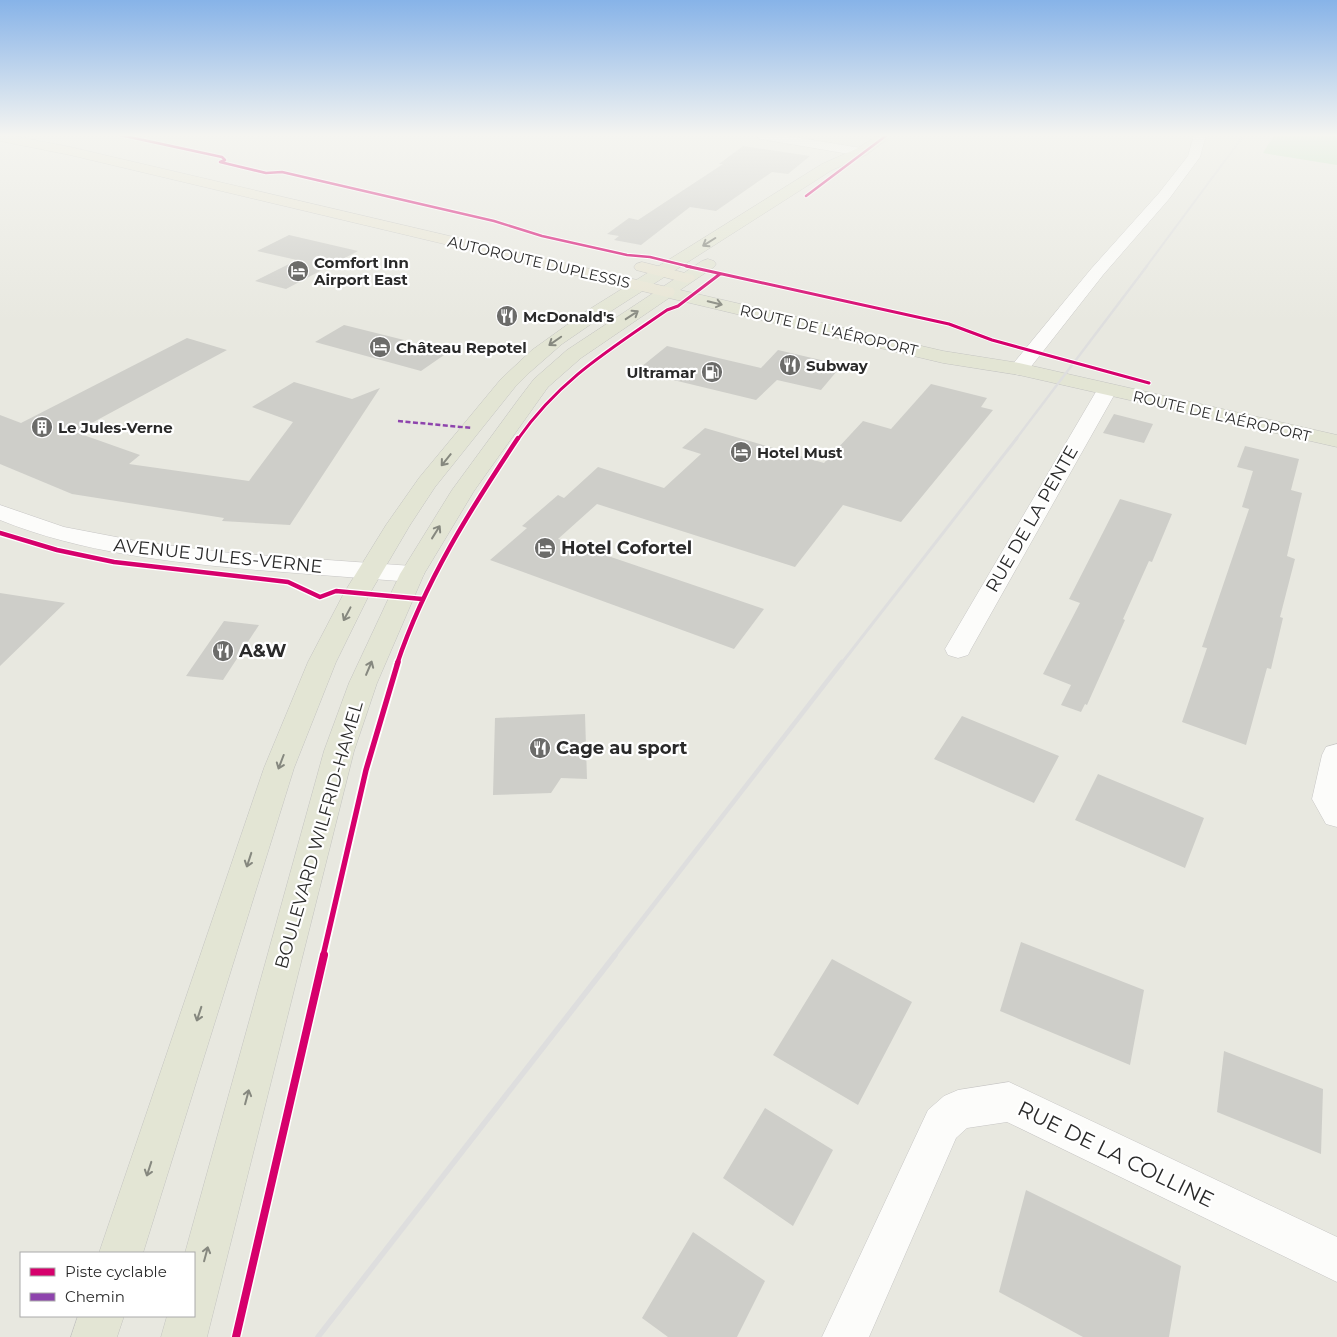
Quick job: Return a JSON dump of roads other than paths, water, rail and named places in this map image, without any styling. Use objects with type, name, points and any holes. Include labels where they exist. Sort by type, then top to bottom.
[{"type":"highway","name":"AUTOROUTE DUPLESSIS","points":[[267,197],[640,285]]},
{"type":"highway","name":"AUTOROUTE DUPLESSIS","points":[[339,197],[662,272]]},
{"type":"highway","name":"ROUTE DE L'AÉROPORT","points":[[662,272],[687,278]]},
{"type":"highway","name":"ROUTE DE L'AÉROPORT","points":[[640,285],[667,292]]},
{"type":"main road","points":[[121,1252],[279,768],[322,662],[370,571],[398,525],[427,483],[508,384],[533,358],[554,341],[779,197]]},
{"type":"main road","points":[[790,208],[805,197]]},
{"type":"main road","name":"BOULEVARD WILFRID-HAMEL","points":[[195,1298],[339,751],[363,683],[412,574],[463,490],[541,383],[574,354],[722,255]]},
{"type":"main road","name":"ROUTE DE L'AÉROPORT","points":[[687,278],[920,338],[1019,369],[1337,441]]},
{"type":"main road","name":"ROUTE DE L'AÉROPORT","points":[[667,292],[943,357],[1019,369]]},
{"type":"main road","points":[[94,1337],[101,1317]]},
{"type":"main road","points":[[184,1337],[190,1317]]},
{"type":"street","points":[[1019,369],[1096,272],[1163,197]]},
{"type":"street","name":"RUE DE LA PENTE","points":[[958,649],[1107,390]]},
{"type":"street","name":"AVENUE JULES-VERNE","points":[[5,519],[73,537],[146,551],[412,574]]},
{"type":"street","points":[[1337,755],[1328,798],[1337,814]]},
{"type":"street","name":"RUE DE LA COLLINE","points":[[845,1337],[942,1124],[958,1110],[1009,1102],[1337,1260]]},
{"type":"railway","points":[[1146,267],[1198,197]]},
{"type":"railway","points":[[1016,439],[1147,266]]},
{"type":"railway","points":[[841,664],[1017,438]]},
{"type":"railway","points":[[614,956],[842,662]]},
{"type":"railway","points":[[318,1337],[615,955]]},
{"type":"place","name":"Comfort Inn Airport East","points":[[298,271]]},
{"type":"place","name":"McDonald's","points":[[507,316]]},
{"type":"place","name":"Château Repotel","points":[[380,347]]},
{"type":"place","name":"Subway","points":[[790,365]]},
{"type":"place","name":"Ultramar","points":[[712,372]]},
{"type":"place","name":"Le Jules-Verne","points":[[42,427]]},
{"type":"place","name":"Hotel Must","points":[[741,452]]},
{"type":"place","name":"Hotel Cofortel","points":[[545,548]]},
{"type":"place","name":"A&W","points":[[223,651]]},
{"type":"place","name":"Cage au sport","points":[[540,748]]}]
